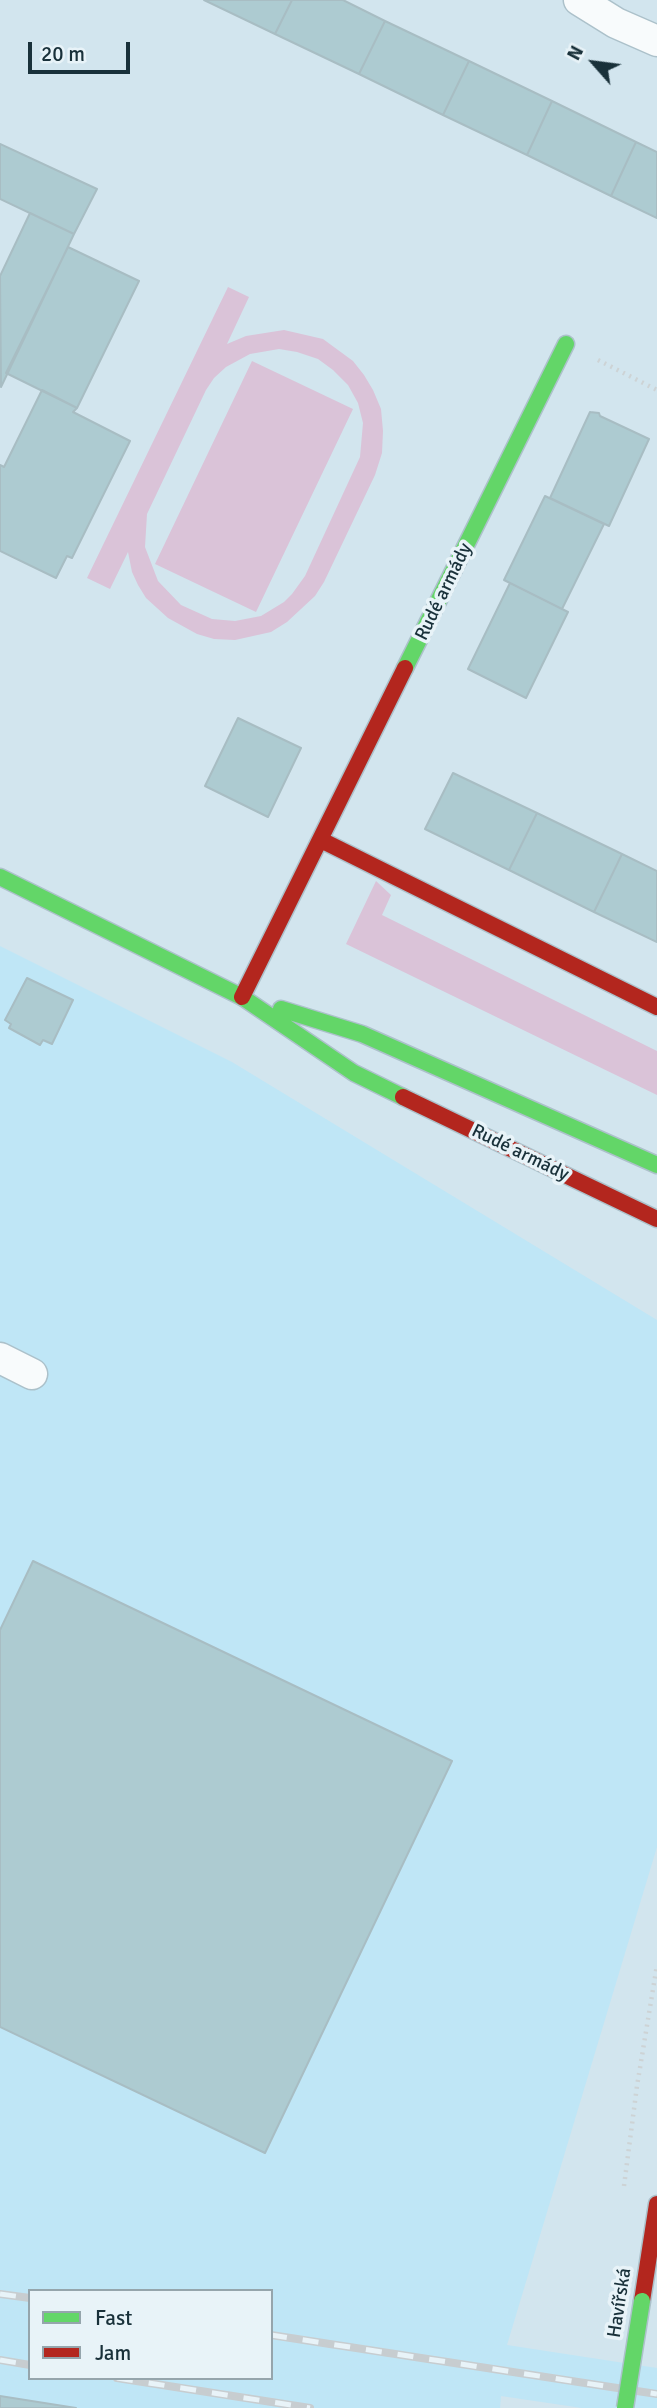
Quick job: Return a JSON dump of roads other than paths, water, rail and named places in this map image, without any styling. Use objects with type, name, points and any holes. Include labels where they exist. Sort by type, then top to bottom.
[{"type":"street","points":[[579,0],[616,23],[657,41]]},
{"type":"street","name":"Rudé armády","points":[[242,997],[566,344]]},
{"type":"street","points":[[321,840],[657,1007]]},
{"type":"street","name":"Rudé armády","points":[[0,877],[242,997],[354,1073],[657,1219]]},
{"type":"street","name":"Rudé armády","points":[[242,997],[362,1034],[657,1165]]},
{"type":"street","points":[[0,1358],[32,1374]]},
{"type":"street","name":"Havířská","points":[[625,2408],[657,2204]]},
{"type":"railway","points":[[0,2294],[28,2298]]},
{"type":"railway","points":[[273,2335],[657,2394]]},
{"type":"railway","points":[[0,2360],[28,2365]]},
{"type":"railway","points":[[130,2380],[310,2408]]}]
